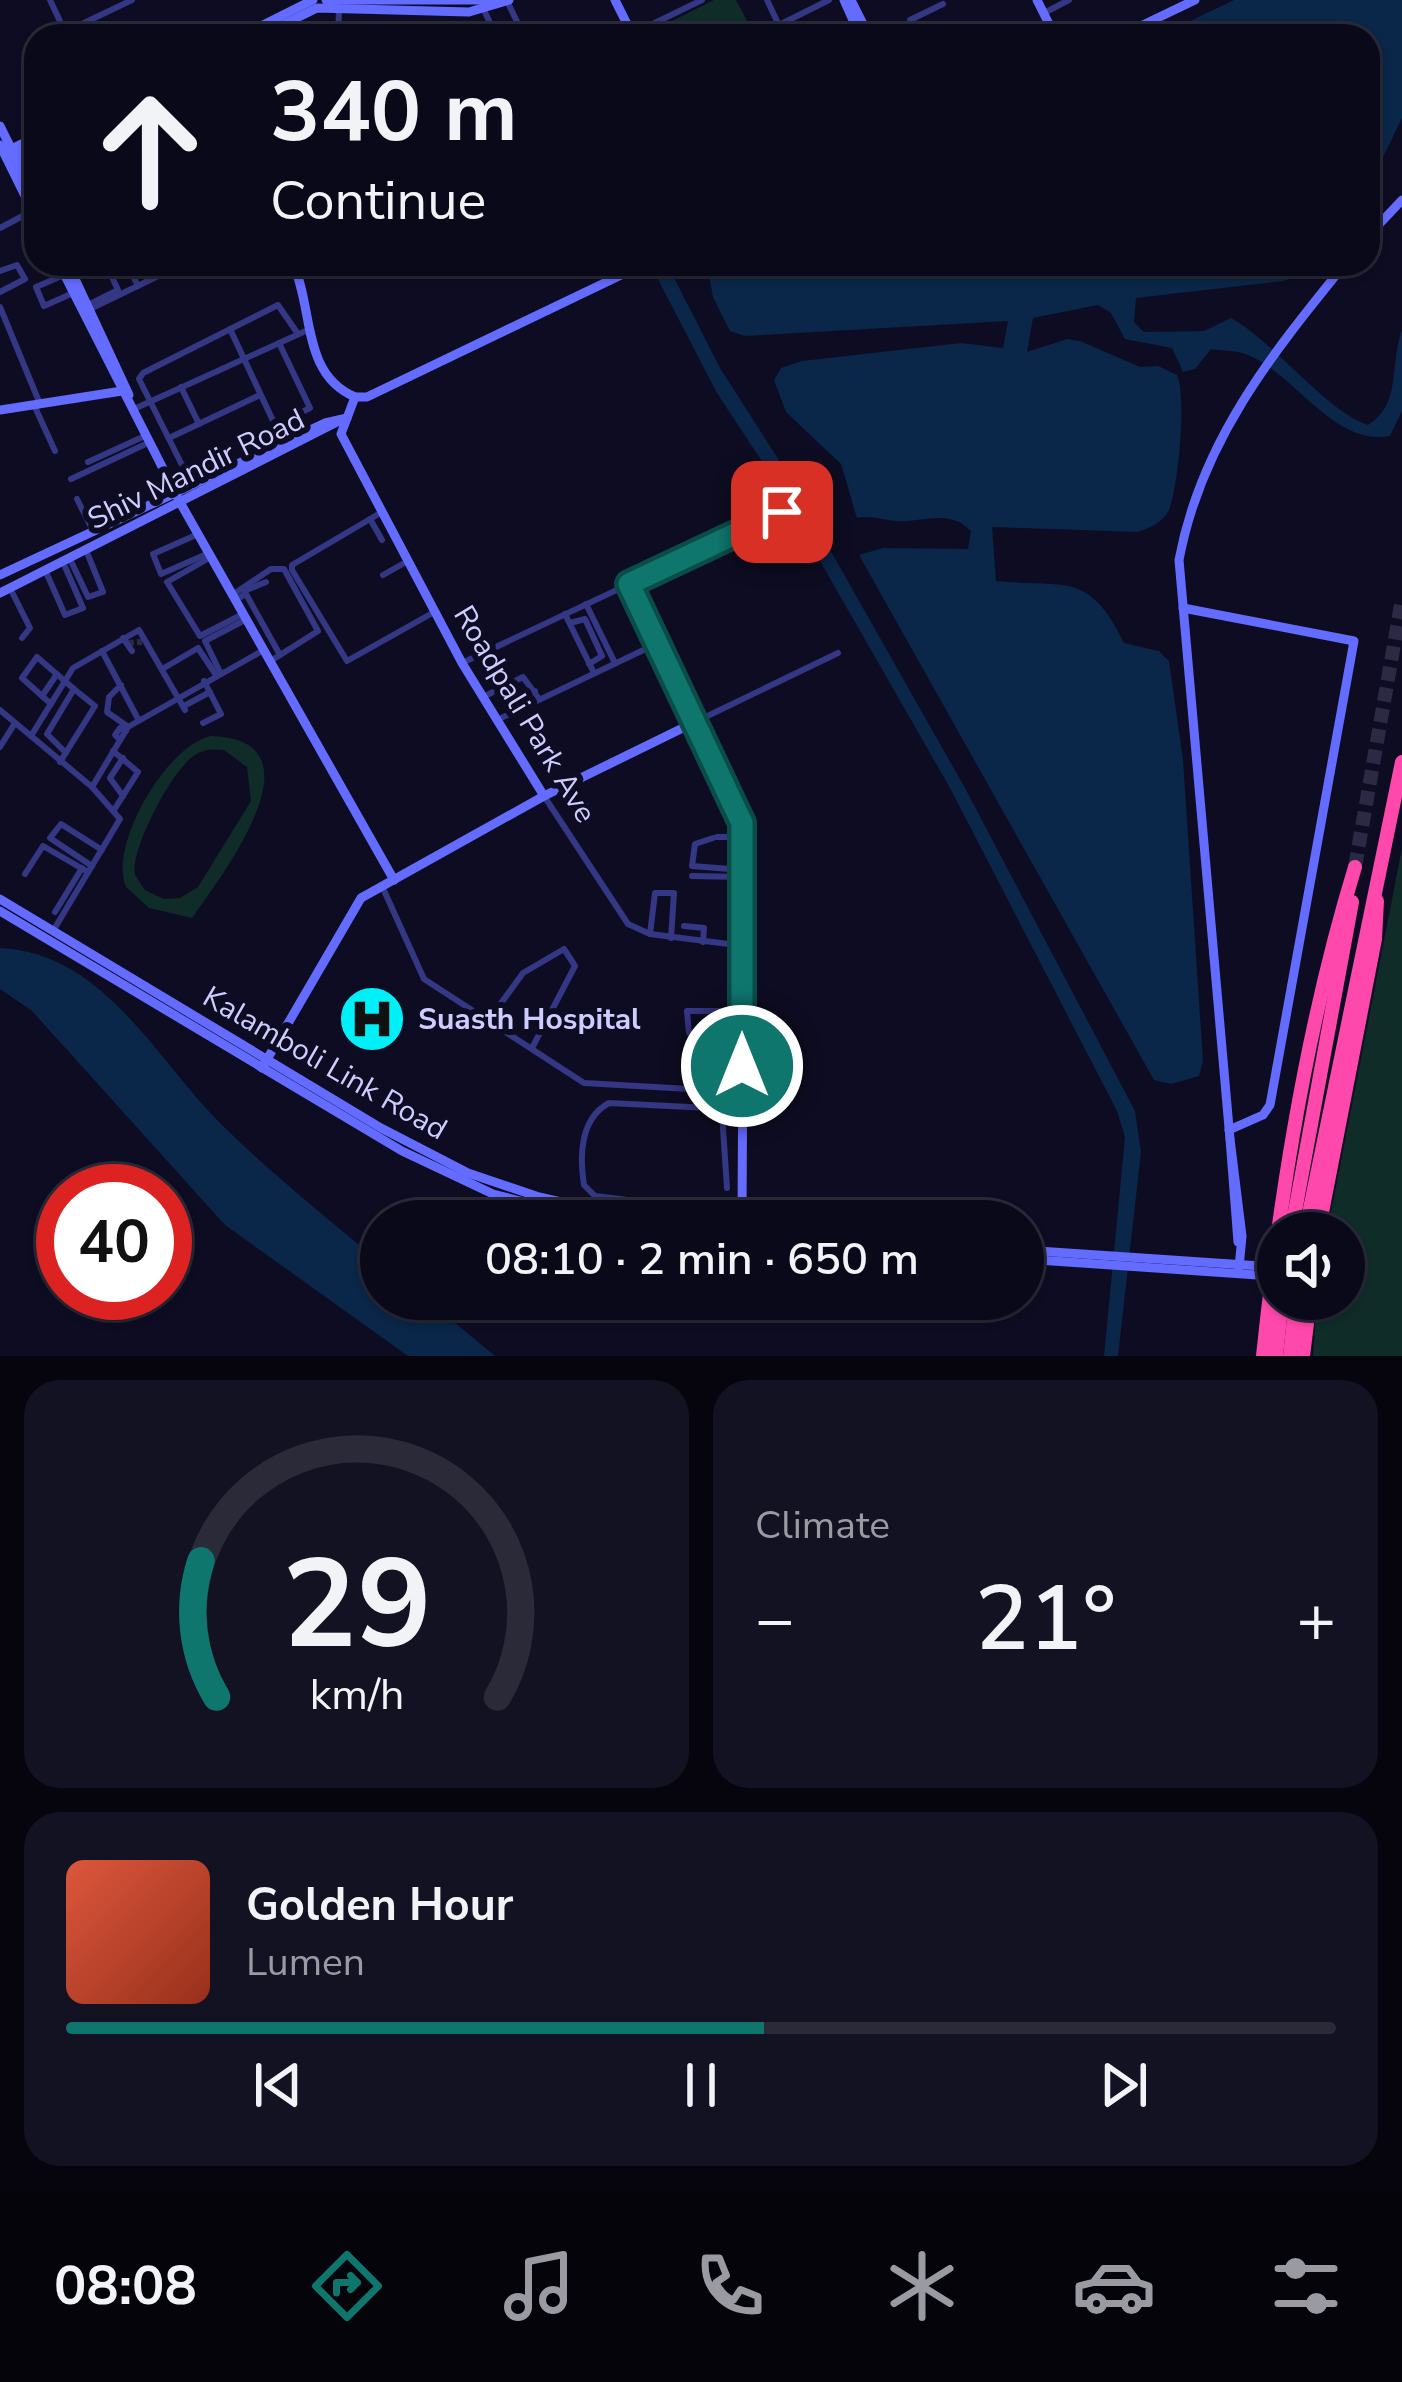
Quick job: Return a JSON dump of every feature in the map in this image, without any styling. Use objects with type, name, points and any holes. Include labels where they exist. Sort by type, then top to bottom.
[{"type":"highway","points":[[1296,1212],[1355,935],[1378,872],[1402,762]]},
{"type":"highway","points":[[1286,1212],[1336,931],[1355,867],[1355,935],[1308,1212]]},
{"type":"highway","points":[[1322,1212],[1375,939],[1378,872]]},
{"type":"highway","points":[[1263,1356],[1268,1320]]},
{"type":"highway","points":[[1276,1356],[1280,1320]]},
{"type":"highway","points":[[1290,1356],[1294,1320]]},
{"type":"highway","points":[[1303,1356],[1307,1320]]},
{"type":"street","points":[[85,24],[132,0]]},
{"type":"street","points":[[280,24],[317,2],[339,8],[508,0]]},
{"type":"street","points":[[654,24],[702,0]]},
{"type":"street","points":[[781,24],[829,0]]},
{"type":"street","points":[[1037,0],[1049,24]]},
{"type":"street","points":[[1044,14],[1070,0]]},
{"type":"street","points":[[1145,24],[1196,0]]},
{"type":"street","points":[[268,24],[317,2],[490,4]]},
{"type":"street","points":[[911,24],[910,20],[943,4]]},
{"type":"street","points":[[338,24],[339,8]]},
{"type":"street","points":[[0,126],[24,187]]},
{"type":"street","points":[[1380,223],[1402,200]]},
{"type":"street","points":[[0,272],[17,265],[24,276]]},
{"type":"street","points":[[0,292],[24,276]]},
{"type":"street","points":[[55,276],[36,287],[44,306],[73,293]]},
{"type":"street","points":[[68,276],[73,293],[87,308]]},
{"type":"street","points":[[69,276],[181,504],[210,555],[280,655]]},
{"type":"street","points":[[87,308],[118,290],[111,276]]},
{"type":"street","points":[[133,276],[138,286]]},
{"type":"street","points":[[87,308],[158,276]]},
{"type":"street","points":[[299,276],[323,371],[355,397],[367,397],[616,276]]},
{"type":"street","points":[[1239,1268],[1179,560],[1194,494],[1256,374],[1335,276]]},
{"type":"street","points":[[279,343],[310,408],[276,428],[182,465],[139,379],[143,373],[278,305],[298,334]]},
{"type":"street","points":[[0,307],[55,451]]},
{"type":"street","points":[[0,410],[128,398],[150,401],[310,328]]},
{"type":"street","points":[[230,329],[283,442]]},
{"type":"street","points":[[182,387],[199,424]]},
{"type":"street","points":[[169,438],[260,394]]},
{"type":"street","points":[[342,420],[355,397]]},
{"type":"street","name":"Shiv Mandir Road","points":[[0,574],[283,442],[342,420]]},
{"type":"street","name":"Shiv Mandir Road","points":[[5,591],[69,566],[86,550],[342,420]]},
{"type":"street","name":"Roadpali Park Ave","points":[[342,420],[341,434],[483,697],[623,920],[650,934]]},
{"type":"street","points":[[88,462],[148,439]]},
{"type":"street","points":[[71,479],[148,439]]},
{"type":"street","points":[[77,499],[93,531]]},
{"type":"street","points":[[382,512],[292,565],[347,661],[436,611]]},
{"type":"street","points":[[463,663],[782,512]]},
{"type":"street","points":[[370,519],[382,540]]},
{"type":"street","points":[[198,534],[153,554],[160,574],[210,555]]},
{"type":"street","points":[[69,566],[91,597],[104,589],[86,550]]},
{"type":"street","points":[[210,555],[167,582],[200,636],[245,617]]},
{"type":"street","points":[[383,575],[408,561]]},
{"type":"street","points":[[69,566],[92,564]]},
{"type":"street","points":[[48,576],[65,614],[83,608],[69,566]]},
{"type":"street","points":[[239,594],[281,567],[318,631],[269,662]]},
{"type":"street","points":[[239,594],[266,582]]},
{"type":"street","points":[[629,584],[744,837],[742,1011],[736,1034]]},
{"type":"street","points":[[5,591],[30,628],[22,638]]},
{"type":"street","points":[[239,594],[245,617],[269,662],[394,880]]},
{"type":"street","points":[[586,604],[615,663]]},
{"type":"street","points":[[1183,608],[1354,641],[1270,1105],[1229,1134]]},
{"type":"street","points":[[566,614],[594,673]]},
{"type":"street","points":[[218,674],[206,641],[245,617]]},
{"type":"street","points":[[570,623],[585,619],[602,656],[590,664]]},
{"type":"street","points":[[31,736],[79,662],[128,644],[139,630],[152,653],[176,673]]},
{"type":"street","points":[[498,689],[507,703],[537,695],[658,643]]},
{"type":"street","points":[[168,666],[198,648],[218,674]]},
{"type":"street","points":[[92,787],[127,729],[139,719],[263,650]]},
{"type":"street","points":[[102,651],[118,691],[139,719]]},
{"type":"street","points":[[264,1063],[351,911],[382,886],[544,796],[838,653]]},
{"type":"street","points":[[51,704],[21,675],[39,657],[95,706],[60,762]]},
{"type":"street","points":[[168,666],[185,708],[210,692]]},
{"type":"street","points":[[42,696],[57,674]]},
{"type":"street","points":[[483,697],[523,677],[537,695]]},
{"type":"street","points":[[203,723],[220,714],[204,681]]},
{"type":"street","points":[[66,753],[47,734],[74,689]]},
{"type":"street","points":[[118,691],[107,712],[127,729]]},
{"type":"street","points":[[497,720],[537,695]]},
{"type":"street","points":[[0,710],[92,787],[120,819],[67,899],[53,931]]},
{"type":"street","points":[[0,747],[16,723]]},
{"type":"street","points":[[113,751],[139,772],[114,810]]},
{"type":"street","points":[[122,758],[110,778],[123,796]]},
{"type":"street","points":[[87,867],[51,841],[58,825],[99,848]]},
{"type":"street","points":[[743,873],[692,866],[695,844],[744,837]]},
{"type":"street","points":[[25,874],[43,846],[87,867]]},
{"type":"street","points":[[692,876],[743,873]]},
{"type":"street","points":[[382,886],[424,979],[591,1085],[743,1092]]},
{"type":"street","points":[[671,938],[674,893],[655,893],[650,934],[671,938],[682,940],[744,946]]},
{"type":"street","name":"Kalamboli Link Road","points":[[0,899],[264,1063],[468,1173],[552,1200]]},
{"type":"street","points":[[55,912],[67,899]]},
{"type":"street","name":"Kalamboli Link Road","points":[[0,911],[464,1182],[525,1200]]},
{"type":"street","points":[[682,940],[684,925],[704,928],[703,942]]},
{"type":"street","points":[[488,1021],[523,973],[564,949],[575,966],[531,1049]]},
{"type":"street","points":[[730,1010],[743,1092],[742,1200]]},
{"type":"street","points":[[736,1034],[689,1033],[687,1012],[742,1011]]},
{"type":"street","points":[[628,1200],[595,1196],[582,1175],[590,1116],[609,1103],[722,1113],[727,1188]]},
{"type":"street","points":[[726,1123],[742,1124]]},
{"type":"street","points":[[728,1158],[742,1159]]},
{"type":"street","points":[[1044,1256],[1257,1270]]},
{"type":"green space","points":[[714,0],[736,0],[749,24],[674,24],[672,21]]},
{"type":"green space","points":[[211,736],[245,743],[261,760],[264,784],[241,844],[192,918],[149,908],[126,887],[123,869],[133,823],[145,799],[194,743]],"holes":[[[224,750],[247,767],[251,801],[198,887],[180,898],[164,899],[145,890],[135,875],[139,848],[154,811],[186,763],[202,752]]]},
{"type":"green space","points":[[1402,848],[1402,1356],[1313,1356],[1316,1320],[1365,1320],[1365,1212],[1331,1212]]},
{"type":"water","points":[[1234,0],[1402,0],[1402,118],[1380,163],[1380,24],[1184,24]]},
{"type":"water","points":[[656,276],[673,276],[720,368],[782,465],[965,788],[1135,1111],[1141,1152],[1118,1356],[1104,1356],[1125,1137],[1117,1111],[950,788],[769,472],[717,393]]},
{"type":"water","points":[[709,276],[1299,276],[1136,298],[1134,322],[1144,332],[1204,331],[1231,318],[1335,406],[1368,425],[1390,395],[1402,330],[1402,411],[1390,436],[1370,436],[1334,420],[1244,353],[1211,349],[1195,369],[1183,372],[1172,348],[1125,339],[1111,313],[1098,305],[1033,318],[1027,352],[1067,339],[1080,341],[1140,367],[1158,366],[1177,375],[1180,386],[1175,483],[1169,510],[1159,522],[1137,532],[992,527],[996,581],[1057,584],[1086,593],[1099,604],[1124,643],[1159,651],[1169,661],[1183,760],[1203,1061],[1199,1076],[1171,1084],[1154,1080],[859,555],[883,548],[968,549],[971,531],[944,518],[857,518],[841,464],[786,412],[774,380],[781,368],[802,361],[961,343],[1003,348],[1008,321],[745,336],[730,331],[713,297]]},
{"type":"water","points":[[0,948],[37,954],[99,989],[222,1125],[360,1245],[360,1320],[451,1320],[495,1356],[408,1356],[225,1225],[192,1188],[192,1164],[170,1164],[32,1011],[0,989]]},
{"type":"tunnel","points":[[1355,867],[1402,599]]},
{"type":"tunnel","points":[[128,643],[142,642]]},
{"type":"place","name":"Suasth Hospital","points":[[372,1019]]},
{"type":"route","points":[[742,1066],[742,823],[629,584],[782,512]]}]
